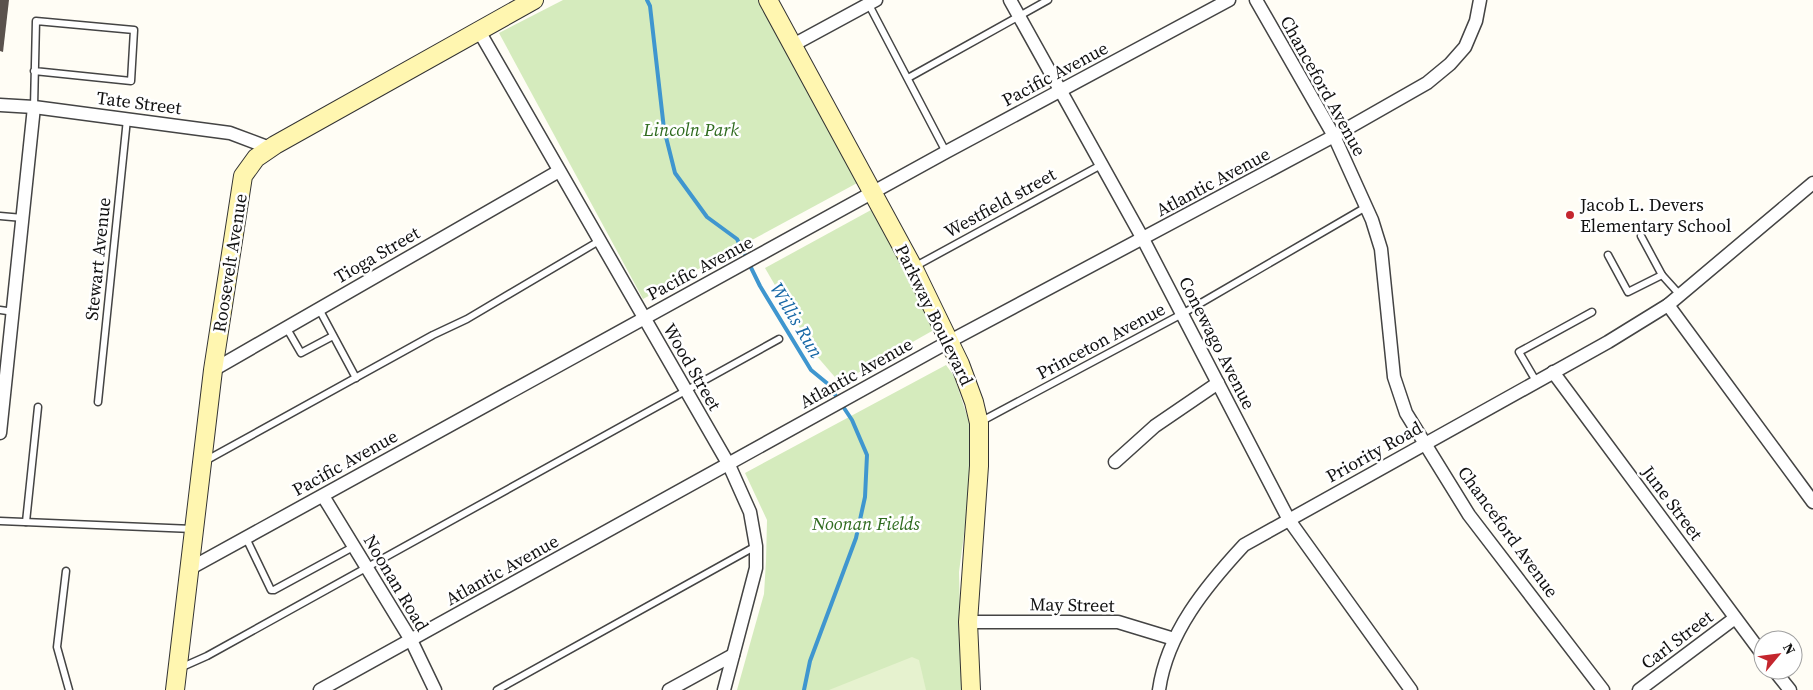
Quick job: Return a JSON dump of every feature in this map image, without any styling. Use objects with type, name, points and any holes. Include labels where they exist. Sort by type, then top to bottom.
[{"type":"main road","name":"Roosevelt Avenue","points":[[175,690],[213,370],[243,176],[256,158],[270,148],[534,0]]},
{"type":"main road","name":"Parkway Boulevard","points":[[768,0],[913,267],[950,341],[968,384],[979,423],[979,466],[968,622],[971,690]]},
{"type":"street","name":"Conewago Avenue","points":[[1010,0],[1144,239],[1289,520],[1411,690]]},
{"type":"street","name":"Pacific Avenue","points":[[188,569],[643,318],[736,270],[946,152],[1229,0]]},
{"type":"street","name":"Chanceford Avenue","points":[[1256,0],[1334,136],[1366,207],[1381,249],[1394,376],[1406,414],[1469,515],[1603,690]]},
{"type":"street","name":"Atlantic Avenue","points":[[320,690],[950,341],[1144,239],[1334,136],[1427,83],[1450,64],[1465,47],[1476,21],[1480,0]]},
{"type":"street","points":[[793,45],[870,1]]},
{"type":"street","name":"Wood Street","points":[[479,31],[729,465],[750,512],[756,546],[756,568],[724,690]]},
{"type":"street","name":"Tate Street","points":[[0,106],[34,107],[230,133],[270,148]]},
{"type":"street","points":[[0,432],[34,107]]},
{"type":"street","name":"Tioga Street","points":[[213,370],[559,171]]},
{"type":"street","name":"Priority Road","points":[[1159,690],[1174,639],[1212,580],[1244,545],[1608,342],[1668,305],[1813,182]]},
{"type":"street","points":[[1668,305],[1813,502]]},
{"type":"street","name":"June Street","points":[[1553,372],[1753,642]]},
{"type":"street","points":[[1115,462],[1155,426],[1218,383]]},
{"type":"street","name":"Noonan Road","points":[[323,496],[411,640],[435,690]]},
{"type":"street","name":"Carl Street","points":[[1639,690],[1735,618]]},
{"type":"street","name":"May Street","points":[[968,622],[1118,622],[1174,639]]},
{"type":"street","points":[[668,690],[733,655]]},
{"type":"street","points":[[1782,680],[1790,690]]},
{"type":"lane","points":[[908,78],[1048,0]]},
{"type":"lane","points":[[870,1],[946,152]]},
{"type":"lane","points":[[34,71],[131,81],[134,30],[36,21],[34,71],[34,107]]},
{"type":"lane","name":"Stewart Avenue","points":[[98,402],[127,119]]},
{"type":"lane","name":"Westfield street","points":[[913,267],[1101,164]]},
{"type":"lane","name":"Princeton Avenue","points":[[979,423],[1182,314],[1366,207]]},
{"type":"lane","points":[[0,216],[23,218]]},
{"type":"lane","points":[[1641,236],[1662,274],[1680,295]]},
{"type":"lane","points":[[202,463],[467,319],[599,241]]},
{"type":"lane","points":[[1608,254],[1628,292],[1662,274]]},
{"type":"lane","points":[[319,309],[356,378]]},
{"type":"lane","points":[[0,310],[14,312]]},
{"type":"lane","points":[[1536,381],[1520,352],[1592,312]]},
{"type":"lane","points":[[286,327],[301,353],[333,336]]},
{"type":"lane","points":[[177,670],[207,656],[779,339]]},
{"type":"lane","points":[[26,522],[38,407]]},
{"type":"lane","points":[[0,520],[194,530]]},
{"type":"lane","points":[[246,538],[271,590],[353,547]]},
{"type":"lane","points":[[497,690],[756,546]]},
{"type":"lane","points":[[66,571],[57,646],[69,690]]},
{"type":"green space","name":"Lincoln Park","points":[[563,0],[759,0],[859,182],[643,299],[499,33]]},
{"type":"green space","points":[[871,210],[878,217],[933,318],[932,331],[840,383],[815,354],[765,268]]},
{"type":"green space","name":"Noonan Fields","points":[[946,365],[954,376],[972,431],[970,489],[959,572],[962,690],[737,690],[764,594],[766,561],[767,520],[745,473]]},
{"type":"green space","points":[[912,657],[919,660],[926,690],[829,690]]},
{"type":"building","points":[[0,0],[9,0],[3,52],[0,51]]},
{"type":"waterway","name":"Willis Run","points":[[647,0],[650,6],[664,129],[675,173],[707,217],[737,239],[760,286],[811,370],[828,384],[852,420],[867,455],[865,497],[856,538],[810,661],[804,690]]},
{"type":"place","name":"Jacob L. Devers Elementary School","points":[[1570,215]]}]
